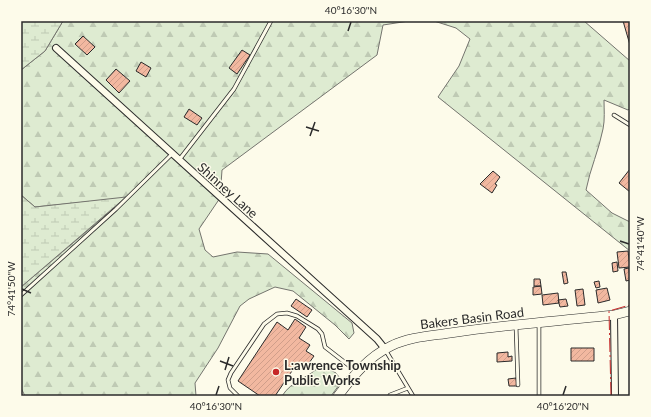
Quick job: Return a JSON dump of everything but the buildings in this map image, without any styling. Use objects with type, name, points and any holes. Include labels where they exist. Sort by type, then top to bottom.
[{"type":"main road","name":"Bakers Basin Road","points":[[338,396],[356,372],[374,356],[385,349],[411,338],[630,312]]},
{"type":"street","name":"Shinney Lane","points":[[56,48],[377,339],[385,349]]},
{"type":"street","points":[[614,315],[615,396]]},
{"type":"lane","points":[[179,160],[234,88],[271,21]]},
{"type":"lane","points":[[614,114],[630,125]]},
{"type":"lane","points":[[21,295],[116,209],[172,154]]},
{"type":"lane","points":[[238,396],[230,388],[230,375],[264,324],[276,314],[287,313],[297,316],[318,329],[322,334],[324,347],[356,372]]},
{"type":"lane","points":[[538,323],[539,396]]},
{"type":"lane","points":[[516,325],[518,384]]},
{"type":"lane","points":[[385,349],[413,396]]},
{"type":"lane","points":[[390,395],[408,388]]},
{"type":"green space","points":[[21,21],[63,21],[45,51],[21,70]]},
{"type":"green space","points":[[63,21],[409,21],[383,25],[377,55],[222,170],[220,198],[199,229],[205,250],[213,257],[237,252],[268,254],[352,323],[354,333],[349,339],[335,325],[293,291],[275,287],[249,299],[240,306],[218,348],[195,383],[196,396],[25,396],[21,388],[21,287],[126,198],[35,207],[21,195],[21,70],[45,51]]},
{"type":"green space","points":[[434,21],[584,21],[630,61],[630,108],[628,110],[604,100],[603,129],[586,190],[612,213],[630,222],[630,251],[438,97],[459,66],[470,39],[456,28]]},
{"type":"green space","points":[[21,195],[35,207],[126,197],[21,287]]},
{"type":"green space","points":[[321,365],[336,373],[342,381],[331,396],[282,396],[291,386]]},
{"type":"power","points":[[611,396],[609,311],[630,305]]},
{"type":"place","name":"L:awrence Township Public Works","points":[[276,372]]}]
